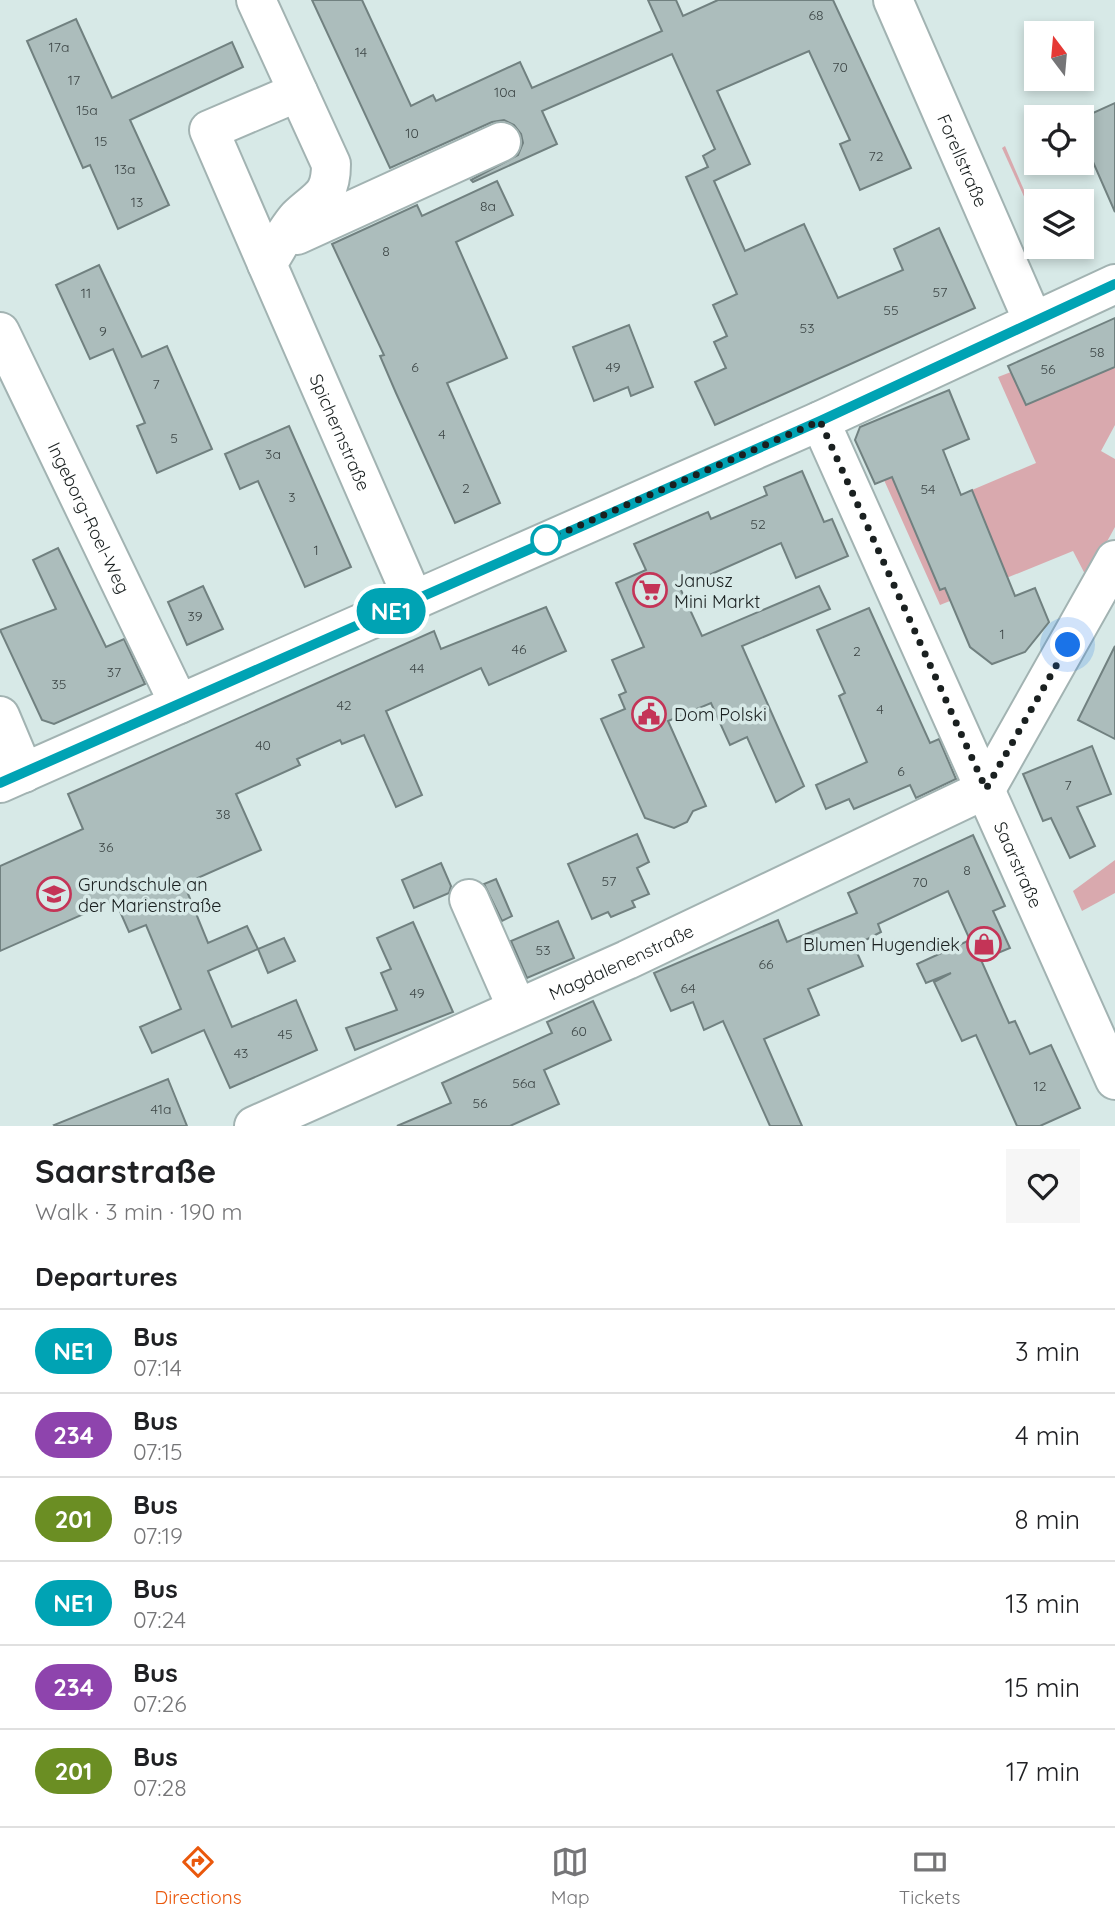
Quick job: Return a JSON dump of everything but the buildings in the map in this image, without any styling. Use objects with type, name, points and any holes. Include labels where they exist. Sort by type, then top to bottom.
[{"type":"street","points":[[257,0],[331,164],[331,181],[322,199],[297,218],[275,253]]},
{"type":"street","name":"Forellstraße","points":[[893,0],[1033,321]]},
{"type":"street","name":"Spichernstraße","points":[[298,92],[209,130],[275,253],[414,601]]},
{"type":"street","points":[[275,253],[501,142]]},
{"type":"street","points":[[0,716],[12,778],[820,421],[1115,284]]},
{"type":"street","name":"Ingeborg-Roel-Weg","points":[[0,332],[179,704]]},
{"type":"street","name":"Saarstraße","points":[[820,421],[1115,1080]]},
{"type":"street","points":[[986,789],[1115,561]]},
{"type":"street","name":"Magdalenenstraße","points":[[254,1126],[627,960],[986,789]]},
{"type":"street","points":[[469,899],[517,1008]]},
{"type":"shaded area","points":[[1005,146],[1024,190],[1024,197],[1002,148]]},
{"type":"shaded area","points":[[1115,367],[1115,425],[1101,451],[1115,459],[1115,527],[1087,578],[1073,551],[940,605],[884,480],[892,477],[940,589],[998,554],[972,490],[1036,463],[998,377],[1011,372],[1026,405]]},
{"type":"shaded area","points":[[1115,860],[1115,893],[1082,911],[1073,891]]},
{"type":"bus line","name":"NE1","points":[[0,783],[820,421],[1115,284]]},
{"type":"place","name":"Janusz Mini Markt","points":[[650,590]]},
{"type":"place","name":"Dom Polski","points":[[649,714]]},
{"type":"place","name":"Grundschule an der Marienstraße","points":[[54,894]]},
{"type":"place","name":"Blumen Hugendiek","points":[[984,944]]},
{"type":"route","points":[[546,540],[820,421],[986,789],[1068,645]]}]
